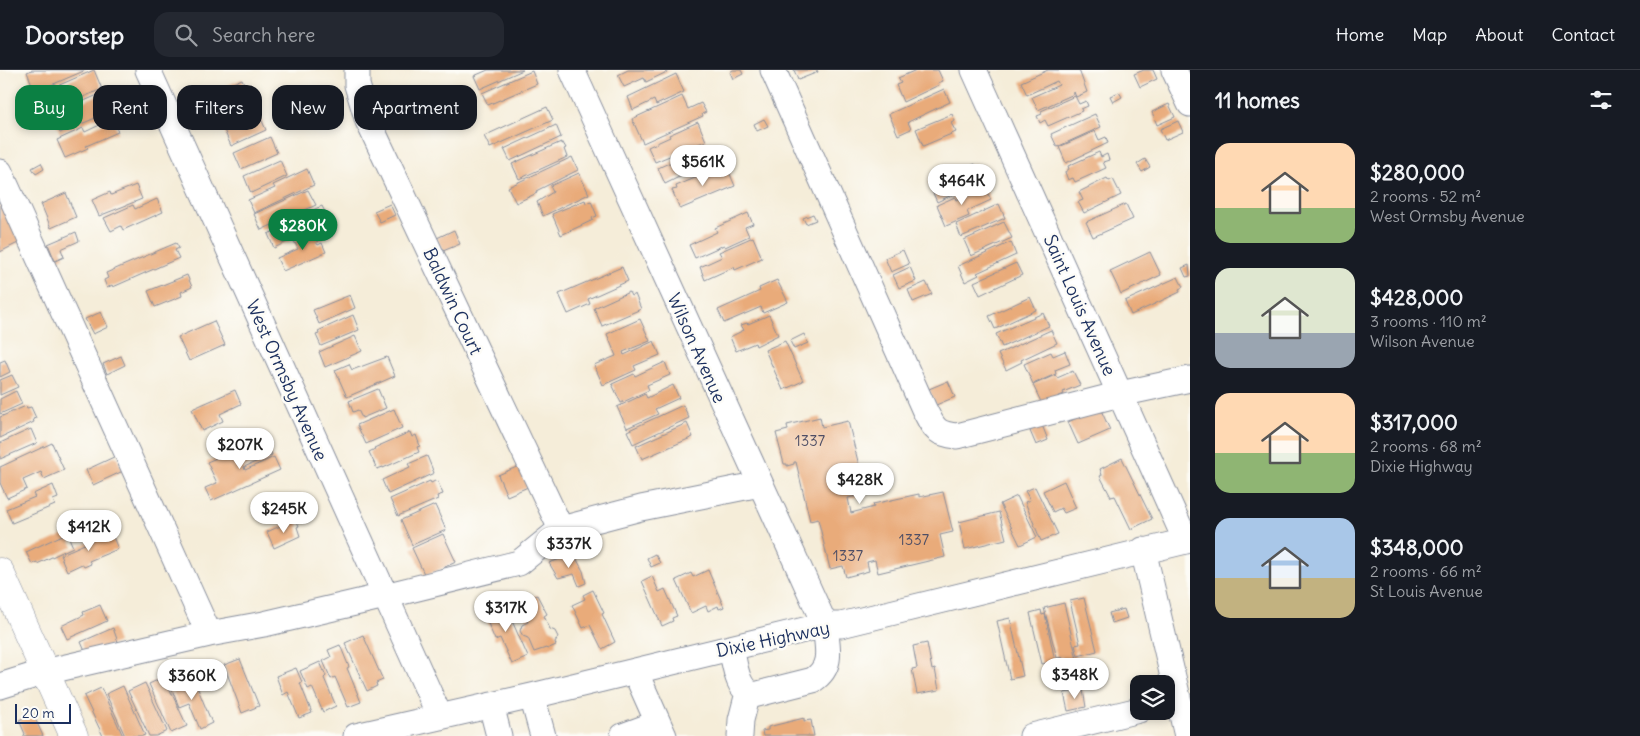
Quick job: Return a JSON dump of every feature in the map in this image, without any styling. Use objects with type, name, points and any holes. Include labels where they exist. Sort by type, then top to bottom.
[{"type":"main road","points":[[0,572],[74,736]]},
{"type":"street","name":"West Ormsby Avenue","points":[[148,70],[440,717]]},
{"type":"street","name":"Baldwin Court","points":[[357,70],[357,85],[368,121],[561,528]]},
{"type":"street","name":"Wilson Avenue","points":[[572,70],[825,626],[829,657],[821,675],[813,680],[754,695],[748,693]]},
{"type":"street","points":[[773,70],[934,428],[944,435],[957,436],[1120,394],[1190,379]]},
{"type":"street","name":"Saint Louis Avenue","points":[[974,70],[1188,540]]},
{"type":"street","points":[[1174,70],[1190,104]]},
{"type":"street","points":[[0,172],[209,634]]},
{"type":"street","points":[[0,686],[45,672],[209,634],[264,624],[519,563],[561,528],[641,508],[760,484]]},
{"type":"street","name":"Dixie Highway","points":[[356,736],[404,731],[440,717],[825,626],[841,625],[1188,540]]},
{"type":"street","points":[[1143,550],[1187,736]]},
{"type":"street","points":[[731,648],[739,680],[748,693],[741,720],[740,736]]},
{"type":"street","points":[[627,735],[661,729],[635,671]]},
{"type":"street","points":[[532,696],[543,736]]},
{"type":"street","points":[[491,705],[499,736]]},
{"type":"street","points":[[1032,736],[1130,712]]},
{"type":"building","points":[[32,70],[86,70],[51,85],[32,85],[27,72]]},
{"type":"building","points":[[94,70],[100,85],[93,85],[93,93],[83,97],[83,85],[59,85]]},
{"type":"building","points":[[488,70],[523,70],[480,89],[474,76]]},
{"type":"building","points":[[628,70],[671,70],[646,82],[644,78],[624,87],[618,75]]},
{"type":"building","points":[[741,70],[743,74],[733,79],[730,72]]},
{"type":"building","points":[[794,70],[817,70],[818,72],[798,80]]},
{"type":"building","points":[[916,70],[938,70],[943,81],[938,83],[939,85],[903,102],[896,85],[901,83],[898,78]]},
{"type":"building","points":[[1048,70],[1079,70],[1087,92],[1076,97],[1074,92],[1074,94],[1038,110],[1032,97],[1059,85],[1057,81],[1027,95],[1021,82]]},
{"type":"building","points":[[1144,70],[1153,70],[1157,79],[1140,87],[1134,74]]},
{"type":"building","points":[[532,71],[537,84],[488,105],[482,93]]},
{"type":"building","points":[[676,74],[684,92],[656,105],[654,100],[633,110],[628,97]]},
{"type":"building","points":[[242,79],[245,85],[228,85]]},
{"type":"building","points":[[944,89],[950,102],[908,122],[911,129],[898,135],[889,114]]},
{"type":"building","points":[[1119,92],[1122,97],[1113,102],[1110,96]]},
{"type":"building","points":[[682,96],[688,109],[701,103],[706,112],[702,114],[703,116],[643,143],[632,119]]},
{"type":"building","points":[[1075,96],[1079,104],[1086,101],[1088,106],[1081,109],[1082,111],[1048,126],[1045,120],[1040,123],[1037,116],[1042,114],[1041,111]]},
{"type":"building","points":[[93,97],[93,119],[83,123],[83,101]]},
{"type":"building","points":[[1169,104],[1175,117],[1157,125],[1152,112]]},
{"type":"building","points":[[547,107],[553,120],[490,148],[484,136]]},
{"type":"building","points":[[952,114],[955,121],[951,123],[956,132],[923,146],[916,129]]},
{"type":"building","points":[[1095,114],[1101,127],[1057,147],[1051,134]]},
{"type":"building","points":[[764,119],[768,126],[757,131],[754,124]]},
{"type":"building","points":[[262,121],[266,130],[231,146],[224,130],[262,130]]},
{"type":"building","points":[[1178,121],[1183,132],[1165,140],[1160,129]]},
{"type":"building","points":[[698,122],[706,141],[655,162],[648,147]]},
{"type":"building","points":[[556,125],[561,137],[510,161],[504,149]]},
{"type":"building","points":[[83,128],[85,132],[93,128],[93,130],[117,130],[118,132],[86,146],[88,148],[65,158],[57,140],[79,130],[83,130]]},
{"type":"building","points":[[1095,131],[1099,140],[1106,137],[1108,143],[1066,163],[1059,147]]},
{"type":"building","points":[[270,137],[277,153],[241,169],[234,153]]},
{"type":"building","points":[[561,142],[566,148],[564,149],[567,157],[519,179],[512,164]]},
{"type":"building","points":[[709,144],[716,160],[705,164],[706,168],[689,176],[687,173],[665,184],[658,168],[680,158],[679,156]]},
{"type":"building","points":[[1099,152],[1101,157],[1107,154],[1109,160],[1103,162],[1106,168],[1075,182],[1073,178],[1068,180],[1065,172],[1069,169],[1068,166]]},
{"type":"building","points":[[572,157],[578,170],[516,203],[508,187]]},
{"type":"building","points":[[1145,159],[1150,167],[1142,172],[1137,164]]},
{"type":"building","points":[[280,160],[287,176],[251,193],[244,176]]},
{"type":"building","points":[[41,163],[44,169],[36,174],[32,168]]},
{"type":"building","points":[[975,164],[980,176],[956,187],[958,192],[937,202],[928,182]]},
{"type":"building","points":[[726,165],[735,186],[680,209],[672,190],[677,189],[676,186]]},
{"type":"building","points":[[307,169],[314,185],[254,213],[248,200],[275,188],[273,185]]},
{"type":"building","points":[[579,173],[589,194],[543,216],[537,202],[553,192],[550,186]]},
{"type":"building","points":[[1107,178],[1109,181],[1113,179],[1121,195],[1084,213],[1078,202],[1083,200],[1079,192]]},
{"type":"building","points":[[136,185],[142,199],[99,216],[92,200],[110,192],[111,195]]},
{"type":"building","points":[[985,188],[991,200],[967,211],[969,216],[946,226],[937,205],[955,197],[956,200]]},
{"type":"building","points":[[308,190],[316,205],[261,230],[254,214]]},
{"type":"building","points":[[66,193],[76,217],[51,228],[41,204]]},
{"type":"building","points":[[157,199],[163,212],[123,230],[121,226],[111,231],[104,218],[133,205],[135,209]]},
{"type":"building","points":[[585,200],[586,203],[591,201],[597,216],[592,218],[593,220],[561,235],[552,214]]},
{"type":"building","points":[[5,202],[22,241],[0,252],[0,205]]},
{"type":"building","points":[[390,204],[395,215],[380,222],[374,211]]},
{"type":"building","points":[[999,204],[1005,218],[961,237],[956,224]]},
{"type":"building","points":[[1126,204],[1133,219],[1093,237],[1086,222]]},
{"type":"building","points":[[322,206],[326,214],[319,217],[322,223],[311,228],[312,230],[274,248],[268,234],[305,217],[303,214]]},
{"type":"building","points":[[748,213],[753,224],[745,227],[749,236],[695,258],[689,245],[717,232],[715,228]]},
{"type":"building","points":[[813,214],[816,220],[806,224],[803,218]]},
{"type":"building","points":[[1004,222],[1012,238],[971,256],[964,240]]},
{"type":"building","points":[[321,230],[325,238],[316,242],[318,245],[322,243],[326,252],[283,271],[277,258],[298,249],[294,241]]},
{"type":"building","points":[[454,230],[460,244],[443,251],[437,238]]},
{"type":"building","points":[[76,232],[79,241],[61,249],[64,257],[55,261],[48,244]]},
{"type":"building","points":[[753,237],[762,258],[735,270],[734,267],[705,280],[700,267],[722,257],[719,252]]},
{"type":"building","points":[[1011,242],[1016,255],[977,273],[979,275],[965,282],[958,266]]},
{"type":"building","points":[[176,243],[179,248],[175,250],[179,258],[107,288],[104,280],[108,278],[106,273]]},
{"type":"building","points":[[903,250],[909,264],[891,272],[885,258]]},
{"type":"building","points":[[1150,252],[1161,275],[1121,294],[1110,271]]},
{"type":"building","points":[[1016,263],[1022,275],[980,295],[974,282]]},
{"type":"building","points":[[1189,265],[1190,276],[1186,277],[1182,268]]},
{"type":"building","points":[[622,267],[628,281],[588,299],[590,304],[568,314],[559,294]]},
{"type":"building","points":[[910,267],[916,281],[899,288],[893,275]]},
{"type":"building","points":[[187,275],[192,287],[181,292],[182,296],[155,307],[148,291]]},
{"type":"building","points":[[1178,277],[1183,287],[1179,289],[1180,292],[1131,315],[1125,301]]},
{"type":"building","points":[[777,280],[788,302],[763,313],[761,307],[724,323],[718,310],[760,291],[759,288]]},
{"type":"building","points":[[926,282],[932,294],[913,302],[908,290]]},
{"type":"building","points":[[629,292],[631,296],[635,294],[641,309],[602,326],[594,308]]},
{"type":"building","points":[[350,295],[355,308],[319,324],[313,310]]},
{"type":"building","points":[[1030,297],[1036,310],[995,329],[989,316]]},
{"type":"building","points":[[101,312],[108,327],[93,334],[85,319]]},
{"type":"building","points":[[1043,313],[1049,326],[1002,347],[996,334]]},
{"type":"building","points":[[353,315],[359,330],[321,346],[316,335],[319,334],[318,331]]},
{"type":"building","points":[[769,315],[778,335],[756,346],[755,343],[736,351],[730,337],[744,330],[741,325]]},
{"type":"building","points":[[640,319],[650,341],[623,352],[624,355],[654,341],[660,355],[634,366],[636,370],[603,385],[594,365],[616,356],[607,334]]},
{"type":"building","points":[[214,321],[225,345],[189,361],[178,337]]},
{"type":"building","points":[[1051,330],[1057,343],[1021,360],[1022,362],[1006,370],[998,354]]},
{"type":"building","points":[[804,334],[808,343],[794,349],[790,341]]},
{"type":"building","points":[[355,336],[362,351],[325,367],[319,352]]},
{"type":"building","points":[[785,341],[803,381],[783,390],[765,350]]},
{"type":"building","points":[[1065,351],[1070,364],[1055,370],[1056,374],[1033,384],[1024,364],[1051,352],[1053,356]]},
{"type":"building","points":[[121,356],[125,365],[107,374],[103,364]]},
{"type":"building","points":[[387,357],[395,376],[347,397],[335,370],[349,364],[352,370]]},
{"type":"building","points":[[5,360],[10,372],[0,377],[0,362]]},
{"type":"building","points":[[665,362],[670,375],[647,385],[649,390],[621,403],[612,384]]},
{"type":"building","points":[[1073,371],[1080,385],[1042,404],[1033,385],[1055,375],[1057,378]]},
{"type":"building","points":[[12,375],[18,387],[0,395],[0,380]]},
{"type":"building","points":[[948,381],[955,397],[936,405],[929,389]]},
{"type":"building","points":[[673,385],[679,398],[655,409],[658,414],[627,428],[617,407],[645,394],[647,398]]},
{"type":"building","points":[[378,389],[386,408],[362,418],[358,410],[353,412],[349,401]]},
{"type":"building","points":[[235,390],[241,404],[220,414],[223,421],[202,431],[192,409]]},
{"type":"building","points":[[16,391],[22,404],[0,414],[0,399]]},
{"type":"building","points":[[683,405],[689,418],[633,444],[627,431]]},
{"type":"building","points":[[26,406],[27,408],[31,407],[36,418],[33,419],[34,422],[0,438],[0,417]]},
{"type":"building","points":[[1100,408],[1110,430],[1078,444],[1068,422]]},
{"type":"building","points":[[394,409],[402,428],[366,444],[357,425]]},
{"type":"building","points":[[820,417],[822,427],[848,421],[866,494],[848,498],[851,513],[874,507],[873,504],[919,494],[919,497],[943,492],[953,532],[940,535],[945,557],[878,573],[875,560],[867,562],[869,571],[846,577],[843,566],[830,569],[818,519],[810,521],[796,462],[787,466],[787,464],[784,464],[776,433],[788,430],[787,425]]},
{"type":"building","points":[[687,423],[693,437],[642,459],[636,446]]},
{"type":"building","points":[[1042,425],[1048,440],[1036,445],[1030,431]]},
{"type":"building","points":[[31,429],[37,443],[0,459],[0,443]]},
{"type":"building","points":[[410,432],[412,437],[416,435],[420,446],[417,447],[419,452],[377,469],[369,452]]},
{"type":"building","points":[[266,442],[272,455],[244,467],[245,470],[274,457],[280,470],[211,501],[205,488],[217,483],[207,462],[240,448],[242,452]]},
{"type":"building","points":[[52,443],[64,470],[44,479],[41,472],[23,480],[27,489],[7,498],[0,483],[0,467]]},
{"type":"building","points":[[116,456],[123,471],[93,485],[86,470]]},
{"type":"building","points":[[427,456],[434,473],[388,494],[382,480],[410,467],[408,464]]},
{"type":"building","points":[[1122,458],[1152,519],[1131,529],[1115,496],[1111,497],[1100,476],[1102,475],[1100,469]]},
{"type":"building","points":[[519,466],[528,487],[507,496],[498,475]]},
{"type":"building","points":[[437,480],[443,494],[437,496],[438,499],[398,516],[390,499],[430,481],[431,483]]},
{"type":"building","points":[[1064,481],[1076,508],[1064,513],[1061,508],[1053,512],[1043,491]]},
{"type":"building","points":[[53,485],[58,498],[53,500],[55,505],[12,523],[6,509],[35,497],[33,494]]},
{"type":"building","points":[[1035,487],[1058,534],[1041,541],[1025,502],[1030,500],[1025,491]]},
{"type":"building","points":[[1017,496],[1037,537],[1020,545],[1000,504]]},
{"type":"building","points":[[435,505],[446,530],[412,545],[401,520]]},
{"type":"building","points":[[999,512],[1006,539],[965,549],[959,522]]},
{"type":"building","points":[[296,519],[300,536],[274,548],[267,532]]},
{"type":"building","points":[[111,532],[118,549],[89,561],[91,564],[84,567],[82,564],[67,571],[60,555]]},
{"type":"building","points":[[67,533],[73,547],[37,564],[37,562],[32,564],[26,552]]},
{"type":"building","points":[[443,534],[456,562],[425,576],[412,548]]},
{"type":"building","points":[[574,554],[583,571],[586,583],[579,586],[574,574],[558,578],[549,563]]},
{"type":"building","points":[[655,554],[660,563],[651,567],[647,558]]},
{"type":"building","points":[[708,570],[724,607],[719,609],[718,606],[708,611],[706,606],[691,613],[676,580],[691,573],[693,577]]},
{"type":"building","points":[[652,576],[659,592],[665,589],[677,616],[672,618],[673,621],[662,626],[642,581]]},
{"type":"building","points":[[593,590],[615,642],[602,649],[590,625],[583,628],[572,605],[585,599],[583,595]]},
{"type":"building","points":[[537,595],[547,614],[544,616],[550,629],[555,631],[558,637],[555,642],[556,645],[534,652],[528,638],[523,636],[520,631],[522,625],[528,622],[520,602]]},
{"type":"building","points":[[1084,598],[1097,651],[1078,656],[1075,645],[1080,644],[1070,601]]},
{"type":"building","points":[[1064,603],[1078,664],[1065,667],[1062,657],[1057,658],[1044,608]]},
{"type":"building","points":[[100,605],[107,621],[67,639],[61,626],[84,615],[83,612]]},
{"type":"building","points":[[505,605],[528,657],[512,664],[500,638],[495,640],[484,614]]},
{"type":"building","points":[[1124,609],[1127,618],[1112,623],[1109,613]]},
{"type":"building","points":[[1041,610],[1042,615],[1045,614],[1055,661],[1042,664],[1030,613]]},
{"type":"building","points":[[1010,618],[1023,676],[1010,679],[997,621]]},
{"type":"building","points":[[113,628],[118,642],[88,658],[81,642]]},
{"type":"building","points":[[363,635],[383,680],[376,683],[377,686],[367,691],[345,643]]},
{"type":"building","points":[[927,643],[932,670],[935,669],[939,690],[917,694],[912,669],[917,668],[913,646]]},
{"type":"building","points":[[340,645],[361,702],[348,707],[335,677],[331,679],[323,661],[331,657],[328,650]]},
{"type":"building","points":[[240,659],[259,706],[242,713],[224,665]]},
{"type":"building","points":[[320,662],[326,676],[324,678],[336,706],[323,712],[312,687],[308,689],[300,671]]},
{"type":"building","points":[[296,668],[312,713],[299,718],[288,692],[283,695],[276,676]]},
{"type":"building","points":[[164,677],[187,726],[171,733],[149,684]]},
{"type":"building","points":[[193,677],[212,723],[200,729],[189,703],[179,707],[171,687]]},
{"type":"building","points":[[145,683],[167,731],[156,736],[149,736],[128,691]]},
{"type":"building","points":[[123,686],[145,735],[125,736],[106,694]]},
{"type":"building","points":[[101,688],[123,736],[103,736],[84,696]]},
{"type":"building","points":[[1083,690],[1086,707],[1068,711],[1064,693]]},
{"type":"building","points":[[33,714],[43,736],[23,736],[25,734],[19,720]]},
{"type":"building","points":[[804,718],[804,721],[811,720],[814,736],[763,736],[762,731],[768,730],[768,727]]}]
